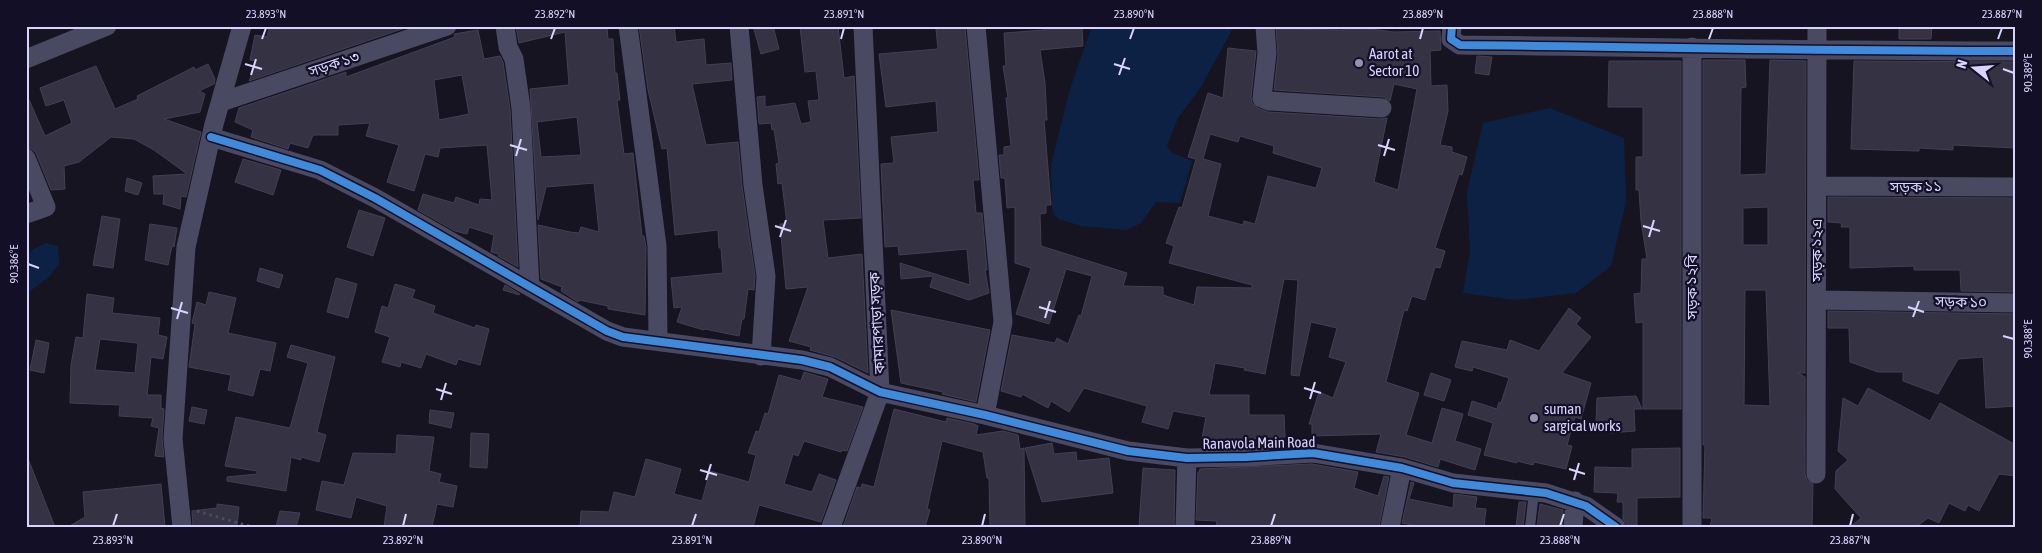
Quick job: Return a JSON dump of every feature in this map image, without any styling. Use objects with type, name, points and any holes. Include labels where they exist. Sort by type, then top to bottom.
[{"type":"street","points":[[26,59],[107,26]]},
{"type":"street","points":[[182,527],[173,439],[186,247],[211,137],[242,26]]},
{"type":"street","name":"সড়ক ১৩","points":[[221,102],[447,26]]},
{"type":"street","points":[[505,26],[508,47],[514,59],[521,108],[530,287]]},
{"type":"street","points":[[628,26],[657,246],[658,341]]},
{"type":"street","points":[[739,26],[753,185],[766,276],[761,356]]},
{"type":"street","name":"কামারপাড়া সড়ক","points":[[863,26],[880,392],[984,415]]},
{"type":"street","points":[[976,26],[1003,322],[984,415]]},
{"type":"street","points":[[1265,26],[1266,53],[1262,98],[1269,101],[1382,108]]},
{"type":"street","points":[[1452,26],[1452,39],[1460,45],[2016,51]]},
{"type":"street","name":"সড়ক ১২এ","points":[[1816,474],[1817,26]]},
{"type":"street","name":"সড়ক ১২বি","points":[[1692,47],[1692,527]]},
{"type":"street","points":[[211,137],[320,170],[376,198],[607,331],[623,337],[802,360],[830,366],[880,392],[831,527]]},
{"type":"street","points":[[26,158],[46,207],[26,214]]},
{"type":"street","name":"সড়ক ১১","points":[[1817,186],[2016,187]]},
{"type":"street","name":"সড়ক ১০","points":[[1817,300],[2016,303]]},
{"type":"street","name":"Ranavola Main Road","points":[[984,415],[1128,452],[1187,458],[1313,453],[1402,468],[1453,482],[1534,492],[1575,501],[1586,506],[1616,527]]},
{"type":"street","points":[[1185,527],[1187,458]]},
{"type":"street","points":[[1390,527],[1402,468]]},
{"type":"street","points":[[1573,527],[1575,501]]},
{"type":"lane","points":[[1530,527],[1534,492]]},
{"type":"path","points":[[180,506],[252,527]]},
{"type":"water","points":[[1092,26],[1234,26],[1201,87],[1178,118],[1167,146],[1172,153],[1192,161],[1180,203],[1156,202],[1141,223],[1127,230],[1081,226],[1059,219],[1054,215],[1052,207],[1051,165],[1070,89]]},
{"type":"water","points":[[1550,108],[1624,138],[1626,202],[1611,266],[1576,293],[1515,300],[1463,293],[1470,251],[1467,192],[1483,123]]},
{"type":"water","points":[[46,243],[58,246],[59,264],[49,277],[26,294],[26,257],[32,250]]},
{"type":"building","points":[[313,26],[411,26],[249,81],[257,61],[250,60],[255,35],[267,37],[269,28],[283,29],[284,27],[295,29]]},
{"type":"building","points":[[516,26],[607,26],[608,39],[613,39],[615,73],[617,73],[620,100],[617,100],[624,154],[633,153],[642,236],[644,236],[646,247],[645,315],[608,309],[608,306],[579,300],[578,302],[561,291],[562,287],[541,279],[538,225],[570,232],[579,233],[581,227],[599,232],[594,183],[546,187],[538,220],[530,89],[569,85],[565,32],[519,43]],"holes":[[[577,117],[581,155],[541,157],[537,122]]]},
{"type":"building","points":[[639,26],[674,26],[676,42],[704,39],[706,65],[731,63],[732,80],[692,84],[706,145],[738,142],[742,186],[755,276],[754,290],[748,289],[744,319],[742,319],[739,336],[704,330],[677,322],[682,307],[674,308],[671,278],[723,273],[721,248],[719,248],[718,230],[675,235],[667,148],[662,149],[648,90]]},
{"type":"building","points":[[753,26],[773,26],[779,49],[761,54]]},
{"type":"building","points":[[800,26],[838,26],[844,78],[854,76],[861,218],[823,220],[828,258],[862,254],[868,373],[835,357],[810,350],[811,347],[789,341],[808,287],[786,289],[780,224],[787,224],[782,183],[778,184],[776,164],[779,163],[774,129],[772,130],[771,123],[759,124],[757,97],[765,96],[765,107],[795,103],[801,124],[811,122],[808,101],[819,100],[816,71],[805,72]]},
{"type":"building","points":[[1082,26],[1083,46],[1040,50],[1045,83],[1047,120],[1044,120],[1051,205],[1046,205],[1046,213],[1040,214],[1041,246],[1127,273],[1123,286],[1163,287],[1163,295],[1194,305],[1197,287],[1252,288],[1252,285],[1169,263],[1174,246],[1166,243],[1179,207],[1182,208],[1196,159],[1188,157],[1208,93],[1223,98],[1228,48],[1256,51],[1251,97],[1252,103],[1258,108],[1268,112],[1387,118],[1374,182],[1398,190],[1417,89],[1394,84],[1390,101],[1383,97],[1274,90],[1278,54],[1276,29],[1344,30],[1344,26],[1394,32],[1440,31],[1441,50],[1430,51],[1431,86],[1447,85],[1448,111],[1440,145],[1452,147],[1452,152],[1467,157],[1462,175],[1459,174],[1435,248],[1445,251],[1440,268],[1435,267],[1425,300],[1412,296],[1407,311],[1404,310],[1386,382],[1419,393],[1406,435],[1432,443],[1442,408],[1463,414],[1455,441],[1481,449],[1475,470],[1440,459],[1438,467],[1405,457],[1376,452],[1381,434],[1312,436],[1312,424],[1309,424],[1319,392],[1333,398],[1346,362],[1329,357],[1337,328],[1311,322],[1299,376],[1291,375],[1298,280],[1284,279],[1265,374],[1244,370],[1245,368],[1215,363],[1209,395],[1249,395],[1249,415],[1284,415],[1285,437],[1230,440],[1230,444],[1202,438],[1206,417],[1173,411],[1168,429],[1142,422],[1147,406],[1084,388],[1069,412],[1051,401],[1048,408],[1022,394],[1021,397],[1001,391],[1012,335],[1055,343],[1057,338],[1068,344],[1079,315],[1081,316],[1092,276],[1066,269],[1049,324],[1016,314],[1031,268],[1015,263],[1015,207],[1007,208],[1005,178],[1001,178],[999,155],[1004,155],[1004,147],[1011,146],[1006,98],[1008,98],[1003,66],[1006,66],[1004,33],[1044,30],[1044,27]],"holes":[[[1210,134],[1238,142],[1240,136],[1274,146],[1273,153],[1322,168],[1316,188],[1268,176],[1255,224],[1244,221],[1243,225],[1208,216],[1221,164],[1203,159]]]},
{"type":"building","points":[[1899,26],[1932,26],[1931,39],[1899,39]]},
{"type":"building","points":[[965,27],[979,180],[973,180],[976,213],[982,213],[987,270],[985,270],[989,293],[969,300],[930,287],[933,276],[901,279],[900,263],[970,285],[967,249],[899,255],[898,246],[885,247],[881,164],[894,163],[891,137],[938,132],[936,101],[886,107],[879,54],[938,49],[936,29]]},
{"type":"building","points":[[478,30],[484,59],[500,56],[503,62],[510,109],[518,267],[498,256],[499,254],[491,252],[494,235],[469,227],[467,234],[455,231],[418,210],[423,194],[454,203],[456,197],[479,205],[480,199],[492,200],[487,145],[440,148],[438,157],[425,154],[414,191],[387,182],[399,145],[366,136],[370,123],[338,125],[338,135],[313,135],[308,148],[290,143],[288,149],[251,137],[253,130],[235,122],[239,108],[346,72],[346,77],[455,37],[454,34]],"holes":[[[462,75],[469,114],[439,120],[434,80]]]},
{"type":"building","points":[[1477,56],[1492,57],[1489,75],[1475,73]]},
{"type":"building","points":[[1703,60],[1745,60],[1746,87],[1741,88],[1740,175],[1766,174],[1770,60],[1806,61],[1805,373],[1798,373],[1805,377],[1805,474],[1807,480],[1813,484],[1812,527],[1710,527],[1712,518],[1703,518],[1705,445],[1703,445]],"holes":[[[1768,207],[1768,245],[1743,245],[1743,208]],[[1745,290],[1766,290],[1770,406],[1744,405]]]},
{"type":"building","points":[[1609,61],[1681,61],[1681,409],[1643,409],[1643,322],[1636,323],[1634,294],[1641,293],[1642,259],[1647,259],[1641,221],[1639,190],[1636,190],[1636,157],[1643,157],[1643,107],[1608,107]]},
{"type":"building","points":[[1854,61],[2016,62],[2016,148],[1953,145],[1953,150],[1919,148],[1919,151],[1851,149]]},
{"type":"building","points":[[208,64],[215,79],[214,84],[199,91],[205,94],[200,112],[164,119],[201,132],[186,197],[181,196],[180,209],[163,204],[164,194],[154,194],[153,176],[187,174],[154,150],[134,139],[111,137],[79,162],[64,166],[65,189],[51,190],[36,153],[26,147],[26,93],[45,136],[72,123],[64,100],[46,106],[40,88],[96,66],[115,109],[138,99],[137,96],[194,67],[195,70]]},
{"type":"building","points":[[243,159],[281,170],[273,195],[235,182]]},
{"type":"building","points":[[127,178],[142,183],[138,195],[125,191]]},
{"type":"building","points":[[1828,197],[2016,198],[2016,292],[1961,291],[1960,270],[1914,270],[1914,266],[1850,268],[1850,227],[1841,227],[1842,223],[1828,222]]},
{"type":"building","points":[[359,210],[385,218],[373,256],[347,247]]},
{"type":"building","points":[[102,216],[120,219],[113,268],[93,265]]},
{"type":"building","points":[[150,224],[177,228],[174,247],[172,246],[168,265],[145,260]]},
{"type":"building","points":[[260,268],[283,275],[279,288],[257,281]]},
{"type":"building","points":[[336,278],[357,284],[348,318],[327,312]]},
{"type":"building","points":[[395,284],[415,290],[412,298],[435,306],[433,313],[475,328],[476,325],[489,329],[480,365],[458,359],[456,365],[426,354],[421,368],[401,362],[400,367],[382,362],[390,337],[375,332],[382,306],[388,308]]},
{"type":"building","points":[[505,285],[520,294],[503,290]]},
{"type":"building","points":[[209,292],[236,298],[228,333],[276,343],[270,371],[260,369],[253,396],[228,390],[231,375],[189,367],[195,324],[192,323],[197,302],[206,305]]},
{"type":"building","points":[[87,294],[114,298],[112,313],[160,318],[158,335],[167,337],[163,359],[151,357],[147,395],[161,395],[161,408],[164,409],[162,438],[164,457],[155,456],[159,428],[151,426],[153,418],[119,416],[120,405],[70,403],[71,365],[76,337],[83,338]],"holes":[[[100,339],[138,343],[135,373],[95,370]]]},
{"type":"building","points":[[1569,308],[1581,318],[1576,324],[1591,337],[1562,373],[1591,383],[1581,419],[1575,417],[1567,445],[1572,446],[1566,469],[1534,462],[1533,465],[1517,461],[1517,463],[1484,455],[1493,423],[1468,415],[1472,401],[1497,409],[1499,402],[1501,403],[1509,378],[1473,367],[1472,371],[1455,367],[1462,341],[1507,350],[1510,340],[1539,351]]},
{"type":"building","points":[[891,310],[990,330],[976,402],[942,394],[943,392],[901,383]]},
{"type":"building","points":[[1828,311],[2016,314],[2016,406],[1986,408],[1983,357],[1958,359],[1938,394],[1903,381],[1903,372],[1878,372],[1850,362],[1849,328],[1828,328]]},
{"type":"building","points":[[36,340],[49,343],[44,373],[30,370]]},
{"type":"building","points":[[291,345],[335,357],[317,432],[326,435],[319,462],[301,457],[301,460],[291,457],[286,491],[227,481],[227,477],[257,474],[257,471],[225,466],[236,417],[290,428],[308,363],[287,357]]},
{"type":"building","points":[[804,372],[828,379],[822,397],[863,407],[847,451],[842,450],[841,452],[804,441],[798,456],[793,454],[784,484],[812,492],[819,474],[836,480],[821,522],[759,505],[753,527],[580,527],[581,511],[609,512],[614,492],[635,497],[646,459],[681,469],[674,494],[702,501],[710,471],[749,482],[756,455],[748,453],[756,431],[759,432],[765,413],[768,414],[779,375],[801,381]]},
{"type":"building","points":[[1431,373],[1451,380],[1444,401],[1424,395]]},
{"type":"building","points":[[1868,388],[1930,421],[1940,403],[2016,445],[2016,476],[1999,474],[1979,511],[1968,505],[1965,511],[1949,503],[1939,523],[1928,518],[1916,527],[1850,527],[1861,518],[1835,489],[1836,471],[1848,460],[1838,451],[1843,398],[1858,406]]},
{"type":"building","points":[[1636,396],[1642,409],[1634,409],[1635,431],[1610,433],[1610,428],[1596,424],[1597,398]]},
{"type":"building","points":[[192,407],[207,410],[204,424],[189,421]]},
{"type":"building","points":[[894,409],[946,422],[947,418],[974,424],[978,426],[976,435],[1003,431],[1018,435],[1020,449],[1024,448],[1025,527],[990,527],[989,478],[987,478],[983,452],[942,441],[927,509],[930,510],[925,527],[843,527],[857,487],[861,488],[862,484],[874,487]]},
{"type":"building","points":[[430,410],[454,413],[451,428],[429,423]]},
{"type":"building","points":[[471,433],[489,434],[487,468],[470,467]]},
{"type":"building","points":[[397,435],[434,437],[429,471],[441,474],[439,482],[457,486],[453,507],[437,504],[432,527],[384,527],[387,506],[356,497],[351,518],[316,510],[322,481],[344,485],[353,453],[396,454]]},
{"type":"building","points":[[1052,443],[1054,454],[1076,452],[1077,461],[1109,458],[1113,493],[1042,502],[1025,448]]},
{"type":"building","points":[[1680,448],[1680,497],[1637,498],[1637,525],[1627,525],[1623,519],[1623,502],[1617,502],[1618,493],[1594,492],[1595,467],[1632,468],[1632,449]]},
{"type":"building","points":[[27,456],[55,527],[26,527]]},
{"type":"building","points":[[1312,464],[1358,472],[1354,488],[1378,496],[1384,476],[1389,477],[1379,527],[1216,527],[1217,521],[1196,520],[1198,472],[1200,469]]},
{"type":"building","points":[[1143,468],[1175,470],[1174,527],[1139,527]]},
{"type":"building","points":[[1411,482],[1414,483],[1409,499],[1453,508],[1454,494],[1477,497],[1475,508],[1486,509],[1484,527],[1423,527],[1402,523]]},
{"type":"building","points":[[161,484],[165,527],[68,527],[85,517],[83,492]]},
{"type":"building","points":[[1519,502],[1526,502],[1523,527],[1516,527]]},
{"type":"building","points":[[217,504],[239,507],[237,527],[193,527],[192,511],[217,508]]},
{"type":"building","points":[[1540,504],[1563,510],[1562,527],[1537,527]]},
{"type":"building","points":[[280,511],[300,513],[296,527],[276,527]]},
{"type":"cycle path","points":[[1452,26],[1451,39],[1460,45],[2016,51]]},
{"type":"cycle path","points":[[211,137],[320,170],[375,198],[607,331],[623,337],[802,360],[830,367],[880,392],[985,415],[1128,451],[1187,458],[1313,453],[1402,468],[1453,483],[1546,493],[1586,506],[1616,527]]},
{"type":"place","name":"Aarot at Sector 10","points":[[1359,63]]},
{"type":"place","name":"suman sargical works","points":[[1534,418]]}]
